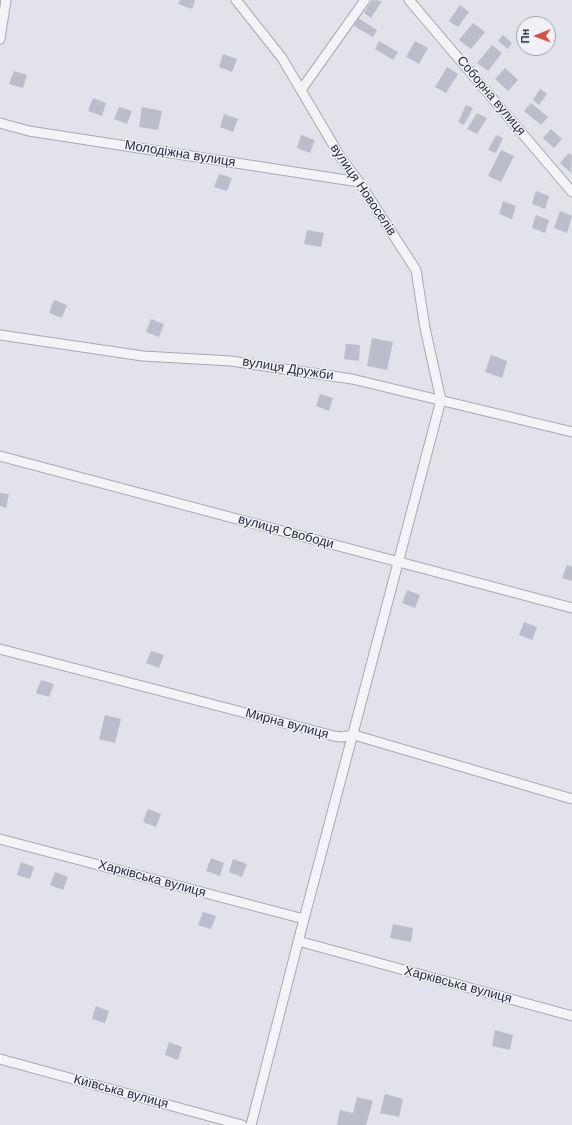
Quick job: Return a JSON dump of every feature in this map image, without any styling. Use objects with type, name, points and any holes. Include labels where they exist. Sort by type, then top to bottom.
[{"type":"street","points":[[0,39],[6,0]]},
{"type":"street","name":"вулиця Новоселів","points":[[236,0],[282,58],[341,158],[359,182],[416,270],[425,328],[441,400]]},
{"type":"street","points":[[301,90],[365,0]]},
{"type":"street","name":"Соборна вулиця","points":[[409,0],[572,192]]},
{"type":"street","name":"Молодіжна вулиця","points":[[0,122],[29,131],[359,182]]},
{"type":"street","name":"вулиця Дружби","points":[[0,335],[143,356],[239,362],[352,379],[572,432]]},
{"type":"street","points":[[251,1125],[441,400]]},
{"type":"street","name":"вулиця Свободи","points":[[0,456],[572,608]]},
{"type":"street","name":"Мирна вулиця","points":[[0,649],[334,736],[354,735],[572,799]]},
{"type":"street","name":"Харківська вулиця","points":[[0,839],[304,919]]},
{"type":"street","name":"Харківська вулиця","points":[[298,941],[572,1016]]},
{"type":"street","name":"Київська вулиця","points":[[0,1059],[242,1125]]},
{"type":"building","points":[[180,0],[195,0],[192,9],[178,4]]},
{"type":"building","points":[[372,0],[382,1],[371,18],[364,13]]},
{"type":"building","points":[[460,5],[469,12],[458,27],[449,21]]},
{"type":"building","points":[[358,18],[377,30],[373,37],[354,26]]},
{"type":"building","points":[[473,23],[485,32],[471,49],[459,40]]},
{"type":"building","points":[[503,35],[512,43],[508,49],[498,41]]},
{"type":"building","points":[[379,41],[398,52],[393,60],[375,49]]},
{"type":"building","points":[[415,41],[428,48],[419,64],[406,57]]},
{"type":"building","points":[[492,45],[502,53],[488,71],[477,63]]},
{"type":"building","points":[[223,54],[237,59],[232,72],[219,67]]},
{"type":"building","points":[[447,67],[458,74],[446,93],[435,87]]},
{"type":"building","points":[[505,68],[518,80],[508,91],[495,79]]},
{"type":"building","points":[[14,71],[27,75],[23,88],[9,84]]},
{"type":"building","points":[[540,89],[547,94],[539,105],[533,100]]},
{"type":"building","points":[[93,98],[106,103],[102,116],[88,111]]},
{"type":"building","points":[[531,103],[548,117],[541,125],[524,111]]},
{"type":"building","points":[[466,105],[473,108],[464,125],[458,122]]},
{"type":"building","points":[[119,107],[132,111],[127,124],[114,119]]},
{"type":"building","points":[[142,107],[162,111],[158,130],[139,127]]},
{"type":"building","points":[[477,113],[487,118],[477,134],[467,129]]},
{"type":"building","points":[[224,114],[238,119],[233,132],[220,127]]},
{"type":"building","points":[[551,129],[562,139],[554,148],[543,138]]},
{"type":"building","points":[[301,135],[315,140],[310,153],[297,148]]},
{"type":"building","points":[[496,135],[503,138],[496,153],[488,150]]},
{"type":"building","points":[[501,150],[514,156],[501,182],[488,176]]},
{"type":"building","points":[[569,153],[572,156],[571,173],[560,163]]},
{"type":"building","points":[[219,174],[232,178],[227,191],[214,187]]},
{"type":"building","points":[[536,191],[549,196],[545,209],[532,204]]},
{"type":"building","points":[[503,201],[516,206],[512,219],[499,214]]},
{"type":"building","points":[[560,211],[572,216],[567,233],[554,228]]},
{"type":"building","points":[[536,215],[549,220],[545,233],[532,228]]},
{"type":"building","points":[[307,230],[324,233],[321,247],[304,244]]},
{"type":"building","points":[[54,300],[67,305],[62,318],[49,313]]},
{"type":"building","points":[[151,319],[164,324],[159,337],[146,332]]},
{"type":"building","points":[[372,338],[393,342],[387,370],[367,366]]},
{"type":"building","points":[[346,344],[360,345],[359,361],[344,359]]},
{"type":"building","points":[[491,355],[507,361],[502,378],[485,372]]},
{"type":"building","points":[[320,394],[333,398],[329,411],[316,406]]},
{"type":"building","points":[[0,493],[9,494],[6,508],[0,506]]},
{"type":"building","points":[[567,565],[572,567],[572,581],[562,578]]},
{"type":"building","points":[[407,590],[420,595],[415,608],[402,603]]},
{"type":"building","points":[[524,622],[537,627],[532,640],[519,635]]},
{"type":"building","points":[[151,651],[164,655],[159,668],[146,663]]},
{"type":"building","points":[[41,680],[54,684],[49,697],[36,693]]},
{"type":"building","points":[[105,715],[121,719],[115,743],[99,739]]},
{"type":"building","points":[[148,809],[161,814],[156,827],[143,822]]},
{"type":"building","points":[[211,858],[224,863],[220,876],[206,871]]},
{"type":"building","points":[[233,859],[247,864],[242,877],[229,872]]},
{"type":"building","points":[[21,862],[34,867],[30,879],[17,875]]},
{"type":"building","points":[[55,872],[68,877],[63,890],[50,885]]},
{"type":"building","points":[[203,912],[216,916],[211,929],[198,925]]},
{"type":"building","points":[[393,924],[413,928],[411,942],[390,938]]},
{"type":"building","points":[[96,1006],[109,1011],[105,1023],[92,1019]]},
{"type":"building","points":[[495,1030],[513,1035],[510,1050],[492,1046]]},
{"type":"building","points":[[169,1042],[182,1047],[178,1060],[165,1055]]},
{"type":"building","points":[[385,1094],[403,1099],[399,1117],[380,1113]]},
{"type":"building","points":[[357,1097],[373,1101],[366,1125],[337,1125],[340,1110],[353,1113]]}]
